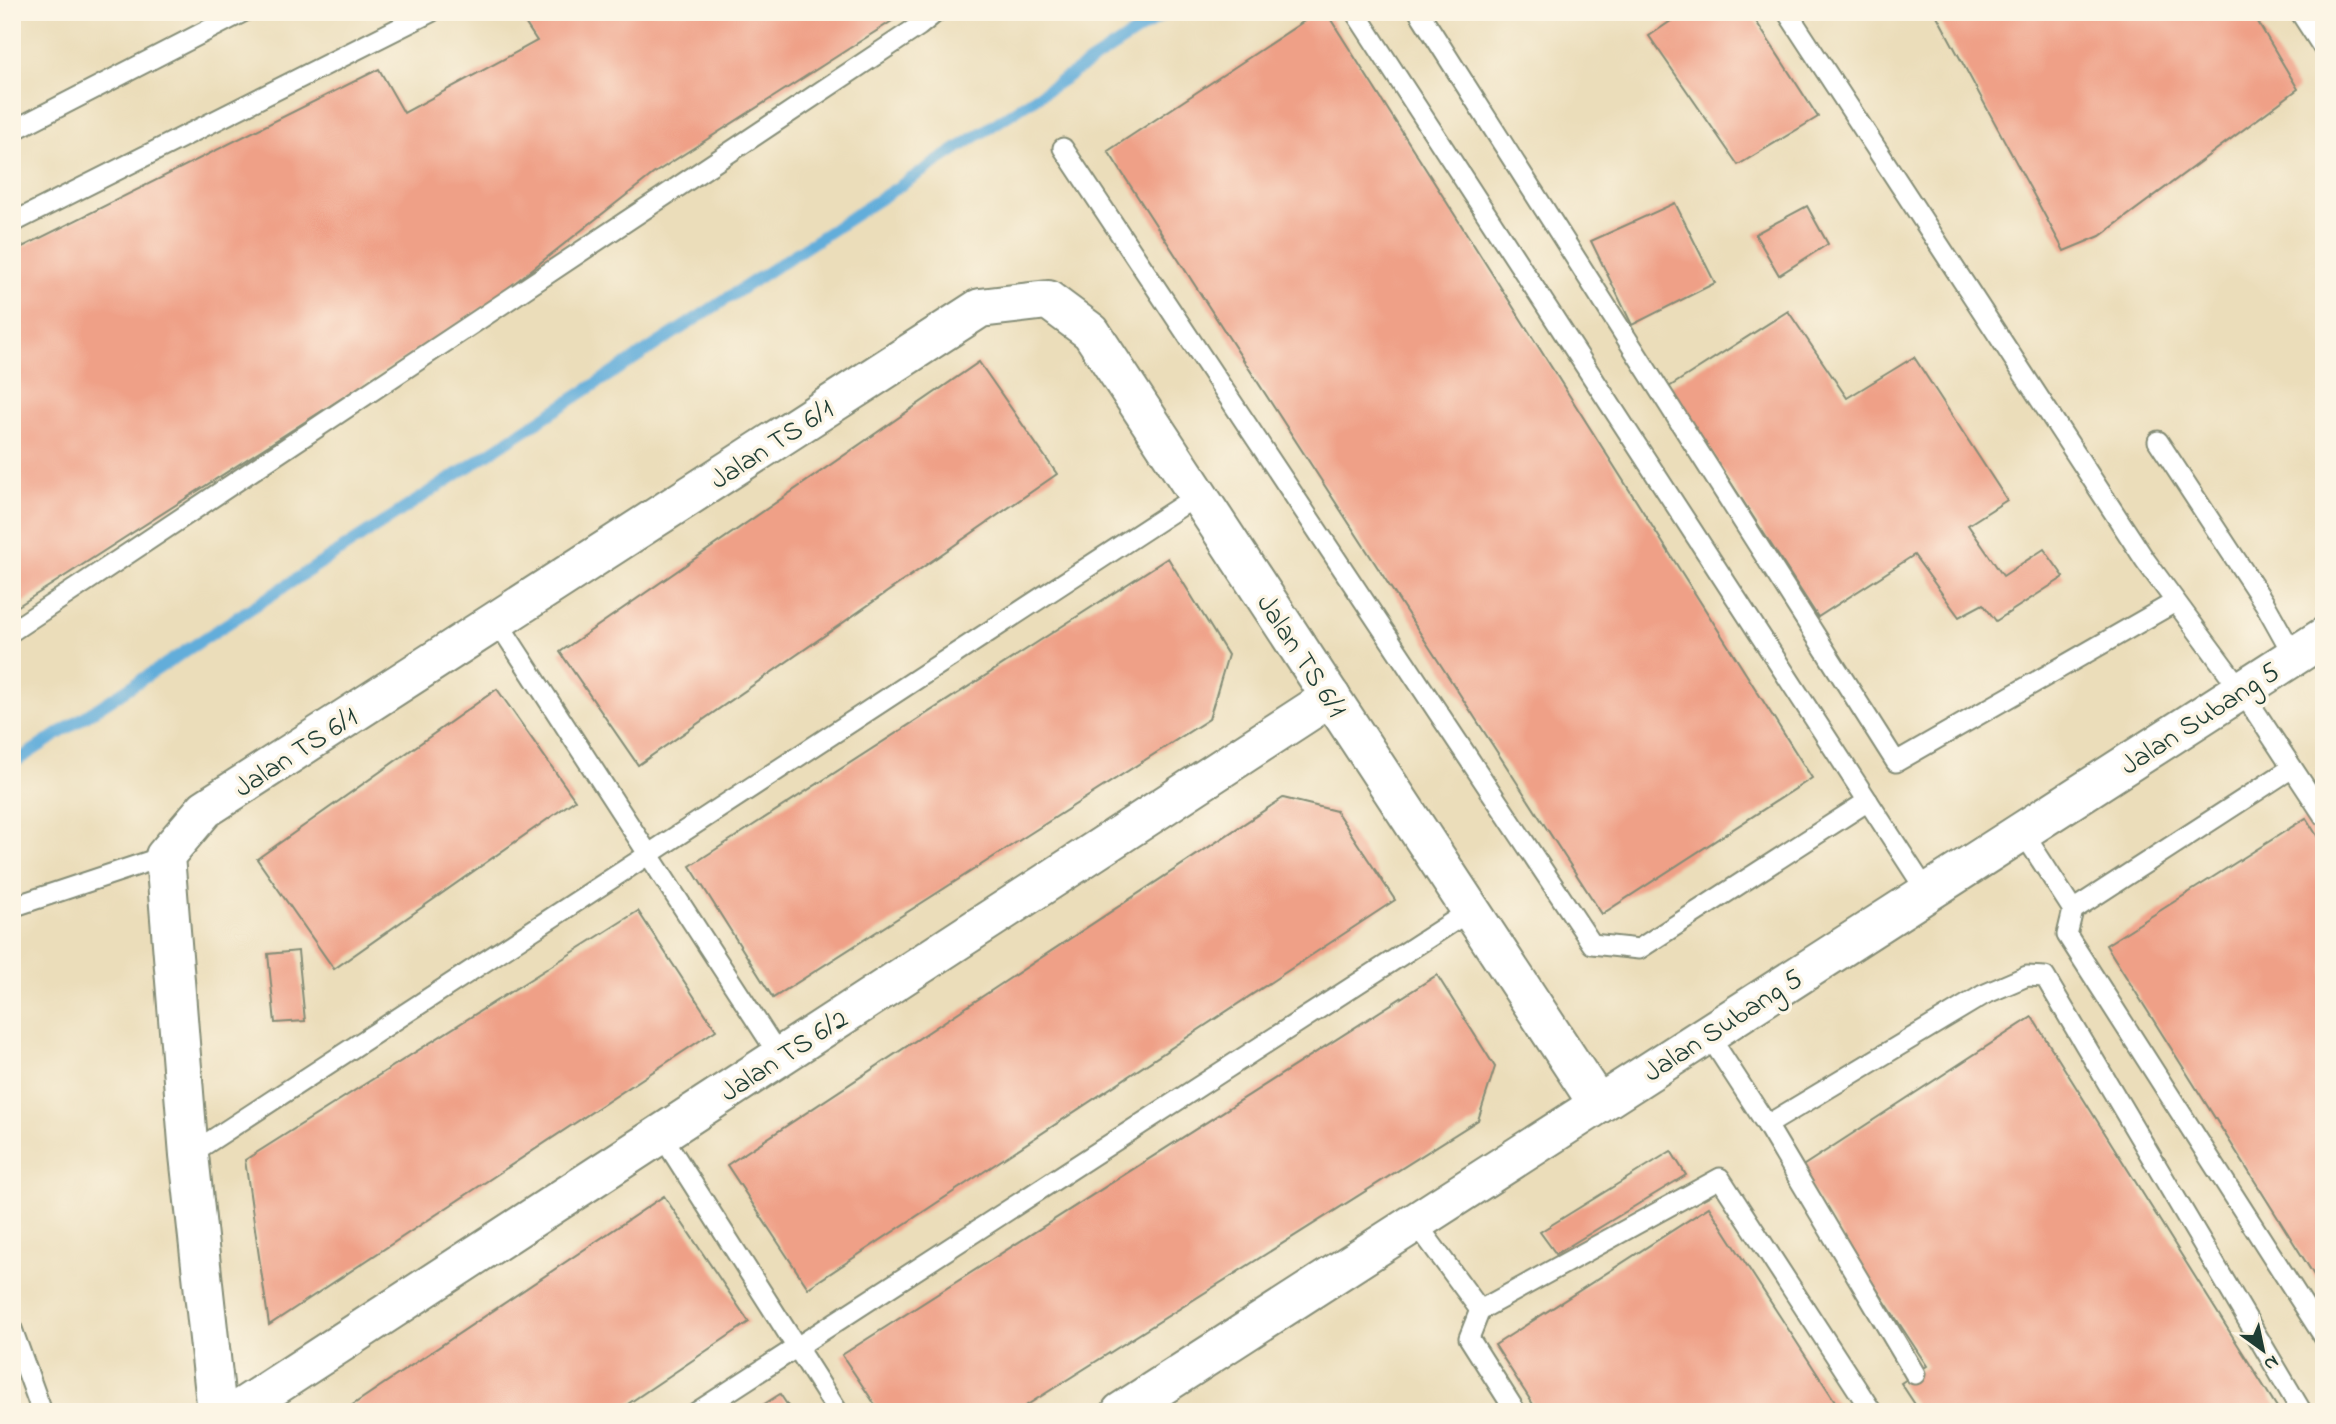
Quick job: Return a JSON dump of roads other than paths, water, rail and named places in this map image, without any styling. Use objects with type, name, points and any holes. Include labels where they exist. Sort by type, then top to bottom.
[{"type":"street","name":"Jalan TS 6/1","points":[[166,856],[205,809],[980,308],[1048,300],[1091,332],[1598,1104]]},
{"type":"street","name":"Jalan Subang 5","points":[[1121,1412],[2309,646]]},
{"type":"street","name":"Jalan TS 6/2","points":[[235,1412],[1331,697]]},
{"type":"street","points":[[166,856],[189,1155],[217,1412]]},
{"type":"lane","points":[[12,131],[243,12]]},
{"type":"lane","points":[[12,223],[431,12]]},
{"type":"lane","points":[[12,631],[919,26],[936,12]]},
{"type":"lane","points":[[1355,12],[1927,892]]},
{"type":"lane","points":[[1419,12],[1896,762],[2175,602]]},
{"type":"lane","points":[[1787,12],[2138,549],[2241,690],[2324,816]]},
{"type":"lane","points":[[2300,12],[2324,49]]},
{"type":"lane","points":[[1063,148],[1592,944],[1639,949],[1868,801]]},
{"type":"lane","points":[[2158,441],[2265,604],[2309,646]]},
{"type":"lane","points":[[189,1155],[1198,495]]},
{"type":"lane","points":[[497,621],[780,1057]]},
{"type":"lane","points":[[2292,768],[2073,910],[2067,935],[2324,1337]]},
{"type":"lane","points":[[2022,831],[2073,910]]},
{"type":"lane","points":[[12,907],[166,856]]},
{"type":"lane","points":[[697,1412],[1471,911]]},
{"type":"lane","points":[[1767,1125],[1983,995],[2027,976],[2045,977],[2302,1412]]},
{"type":"lane","points":[[1708,1034],[1767,1125],[1915,1374]]},
{"type":"lane","points":[[660,1134],[838,1412]]},
{"type":"lane","points":[[1516,1412],[1469,1338],[1480,1310],[1720,1178],[1872,1412]]},
{"type":"lane","points":[[1416,1223],[1480,1310]]},
{"type":"lane","points":[[12,1329],[42,1412]]},
{"type":"waterway","points":[[12,764],[1167,12]]}]
